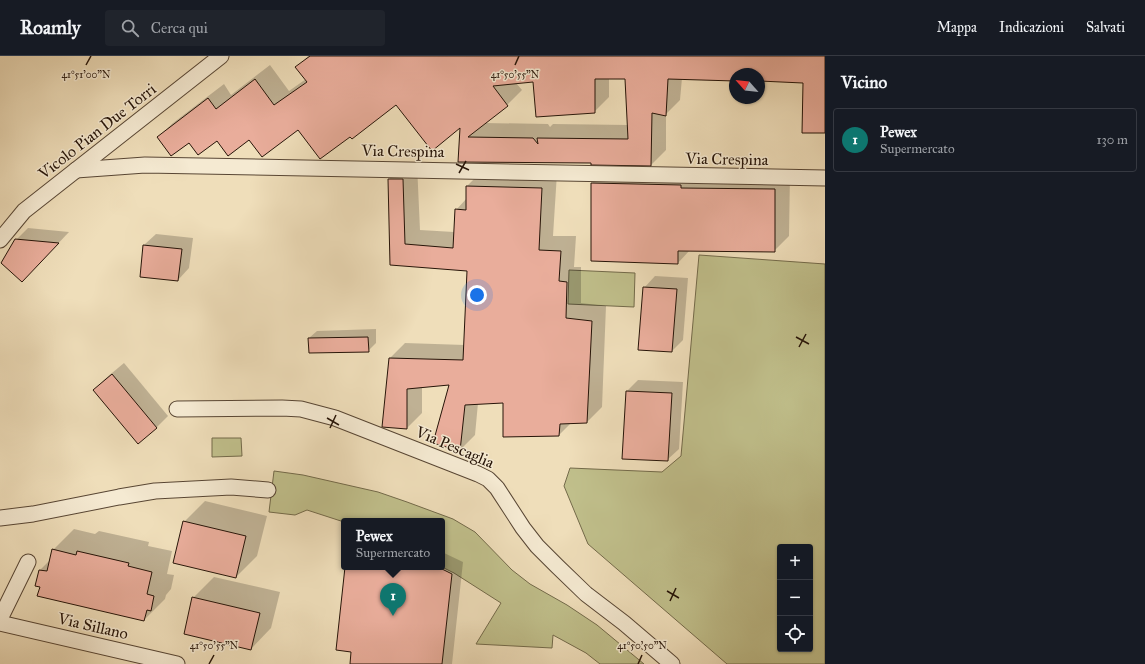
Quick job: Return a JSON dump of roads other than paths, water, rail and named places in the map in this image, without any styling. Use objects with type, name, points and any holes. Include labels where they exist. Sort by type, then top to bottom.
[{"type":"street","name":"Vicolo Pian Due Torri","points":[[0,240],[24,211],[221,56]]},
{"type":"street","name":"Via Crespina","points":[[76,170],[145,165],[825,178]]},
{"type":"street","name":"Via Pescaglia","points":[[177,409],[301,409],[335,418],[488,479],[497,488],[523,528],[537,546],[586,594],[624,623],[672,664]]},
{"type":"street","points":[[0,518],[33,514],[119,496],[155,491],[231,487],[268,490]]},
{"type":"street","points":[[0,619],[28,562]]},
{"type":"street","name":"Via Sillano","points":[[0,623],[177,664]]},
{"type":"place","name":"Pewex","points":[[393,616]]}]
